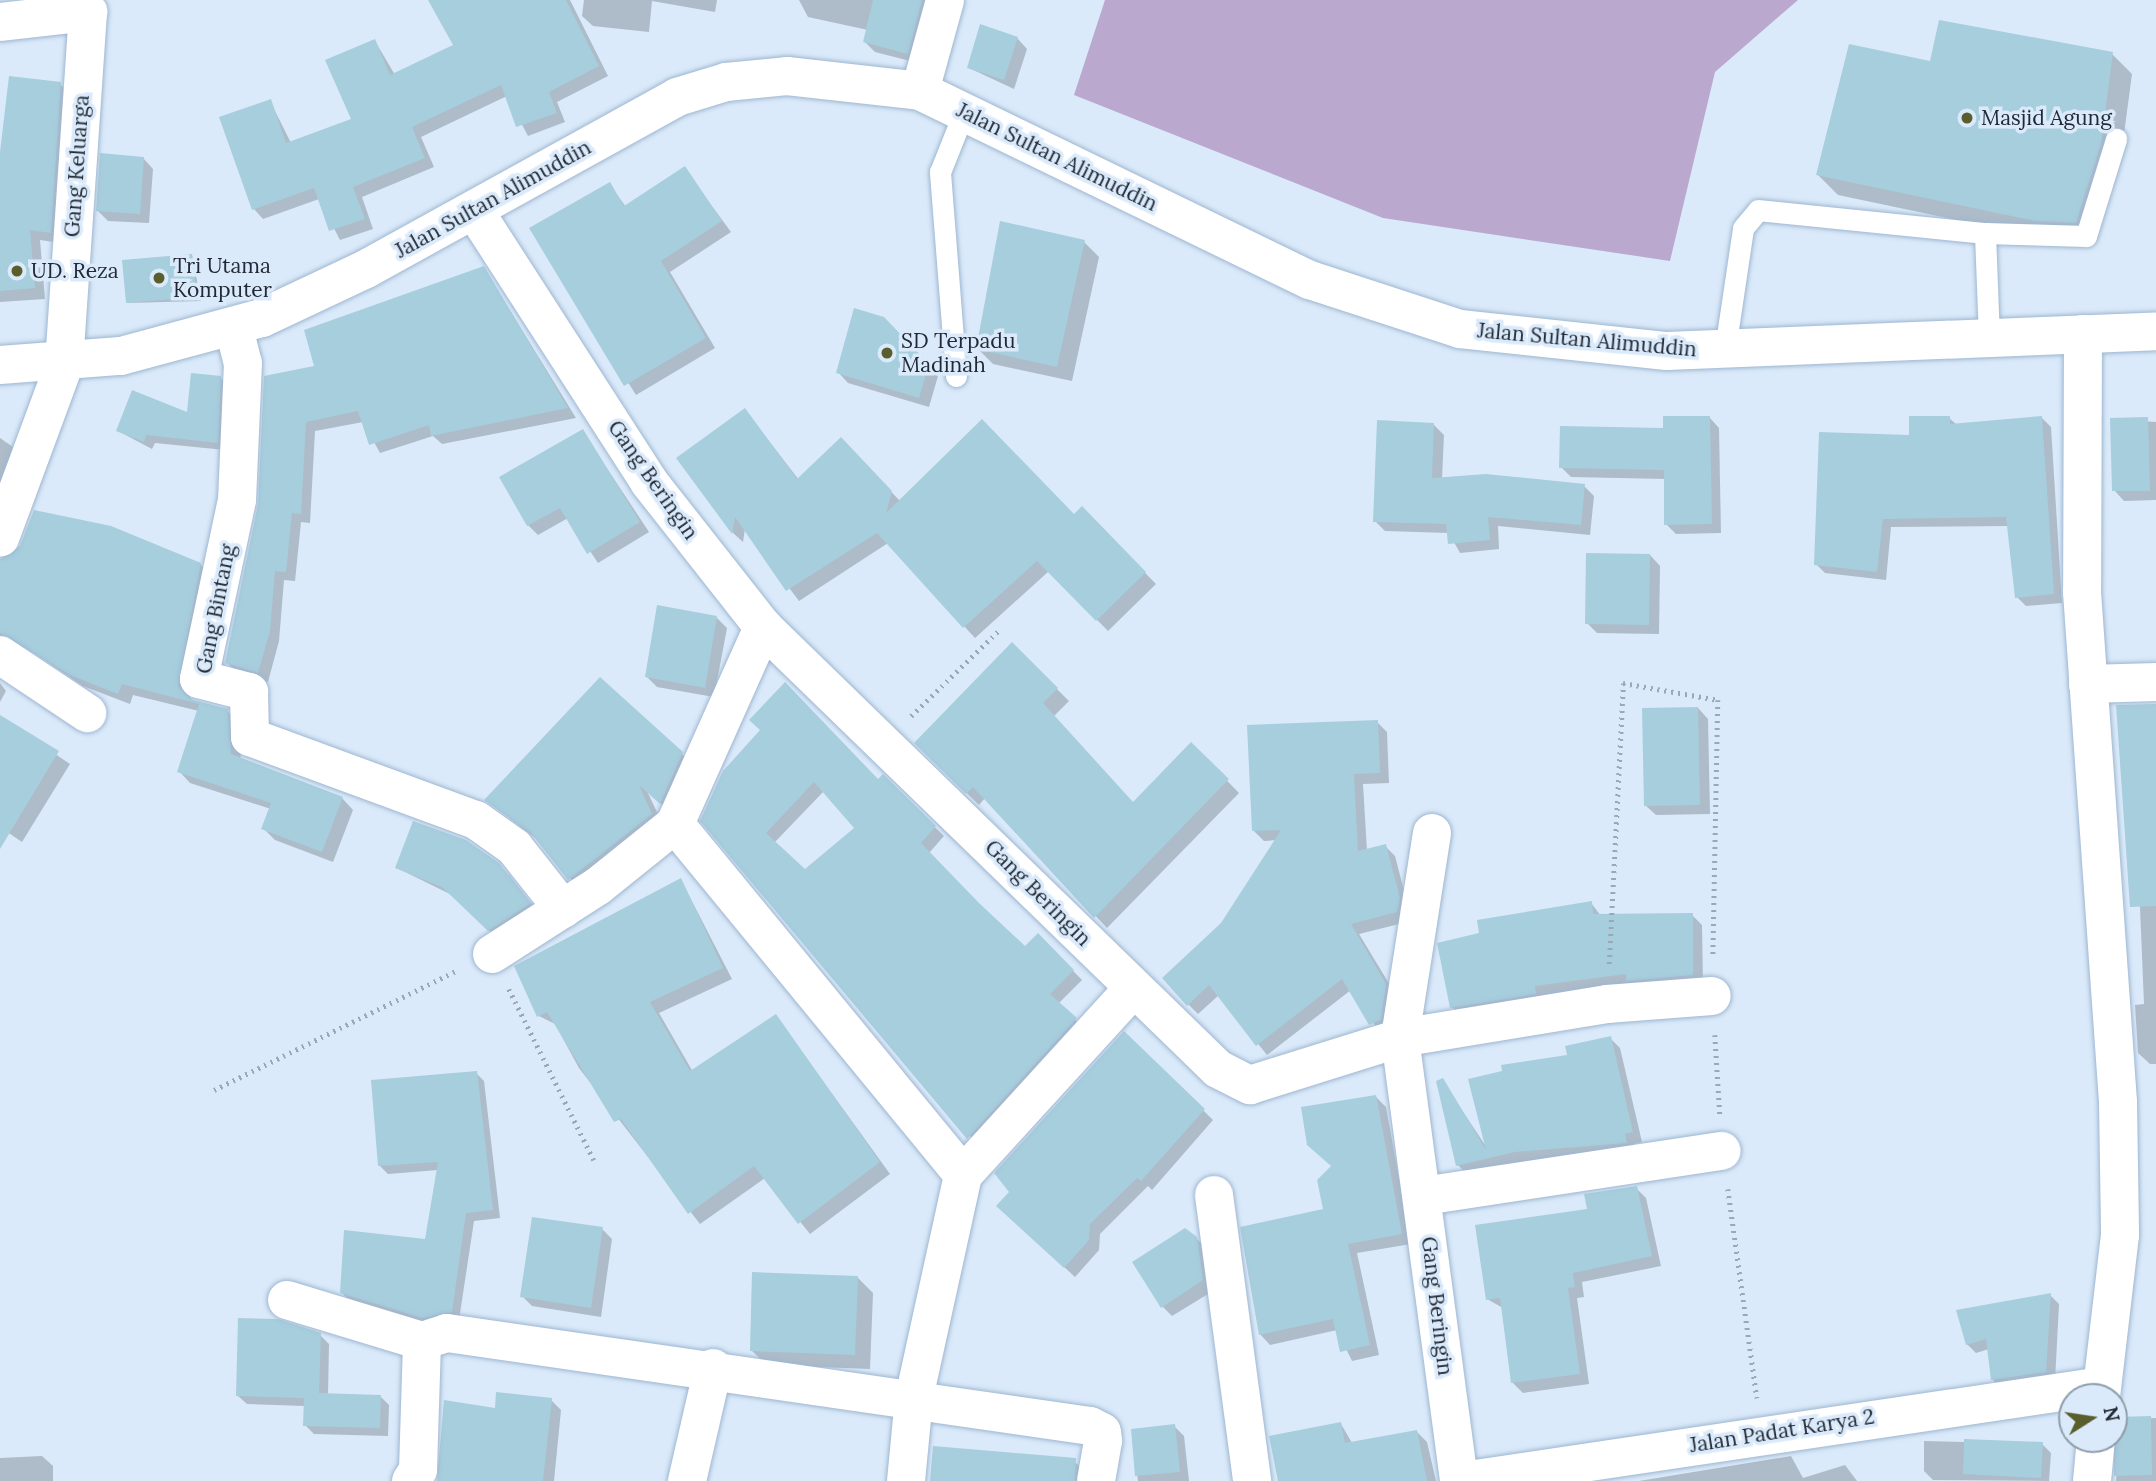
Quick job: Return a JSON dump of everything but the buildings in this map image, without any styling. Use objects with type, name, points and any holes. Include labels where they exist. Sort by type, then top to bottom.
[{"type":"street","points":[[920,91],[945,0]]},
{"type":"street","name":"Gang Keluarga","points":[[0,22],[88,12],[64,365],[0,538]]},
{"type":"street","name":"Jalan Sultan Alimuddin","points":[[0,365],[64,365],[176,346],[234,328],[366,269],[677,97],[726,82],[788,76],[920,91],[1310,280],[1391,311],[1534,340],[1725,349],[2156,331]]},
{"type":"street","name":"Gang Beringin","points":[[474,210],[649,482],[763,627],[885,742],[1218,1069],[1250,1085],[1400,1038],[1461,1481]]},
{"type":"street","name":"Gang Bintang","points":[[234,328],[243,363],[240,473],[199,679],[249,692],[250,737],[476,820],[514,847],[563,909]]},
{"type":"street","points":[[2083,334],[2088,684],[2118,1102],[2120,1235],[2102,1383]]},
{"type":"street","points":[[492,954],[563,909],[675,824],[763,627]]},
{"type":"street","points":[[0,655],[86,713]]},
{"type":"street","points":[[2088,684],[2156,682]]},
{"type":"street","points":[[675,824],[963,1175]]},
{"type":"street","points":[[1432,833],[1400,1038],[1607,1004],[1712,996]]},
{"type":"street","points":[[906,1481],[914,1398],[963,1175],[1134,988]]},
{"type":"street","points":[[1423,1196],[1722,1150]]},
{"type":"street","points":[[1214,1195],[1252,1481]]},
{"type":"street","points":[[287,1300],[422,1340],[447,1333],[713,1368],[1090,1426],[1102,1432],[1103,1441],[1096,1481]]},
{"type":"street","points":[[411,1481],[418,1470],[422,1340]]},
{"type":"street","points":[[687,1481],[713,1368]]},
{"type":"street","name":"Jalan Padat Karya 2","points":[[1461,1481],[1762,1434],[2058,1397]]},
{"type":"street","points":[[2092,1481],[2095,1453]]},
{"type":"lane","points":[[956,376],[940,172],[964,112]]},
{"type":"lane","points":[[1725,349],[1743,228],[1758,210],[1985,233],[2086,236],[2116,138]]},
{"type":"lane","points":[[1985,233],[1989,338]]},
{"type":"path","points":[[885,742],[998,631]]},
{"type":"path","points":[[1607,1004],[1623,683],[1718,700],[1712,996],[1722,1150],[1762,1434]]},
{"type":"path","points":[[214,1090],[492,954],[594,1160]]},
{"type":"shaded area","points":[[1105,0],[1798,0],[1715,72],[1670,261],[1383,218],[1074,95]]},
{"type":"place","name":"Masjid Agung","points":[[1967,118]]},
{"type":"place","name":"UD. Reza","points":[[17,271]]},
{"type":"place","name":"Tri Utama Komputer","points":[[159,278]]},
{"type":"place","name":"SD Terpadu Madinah","points":[[887,353]]}]
